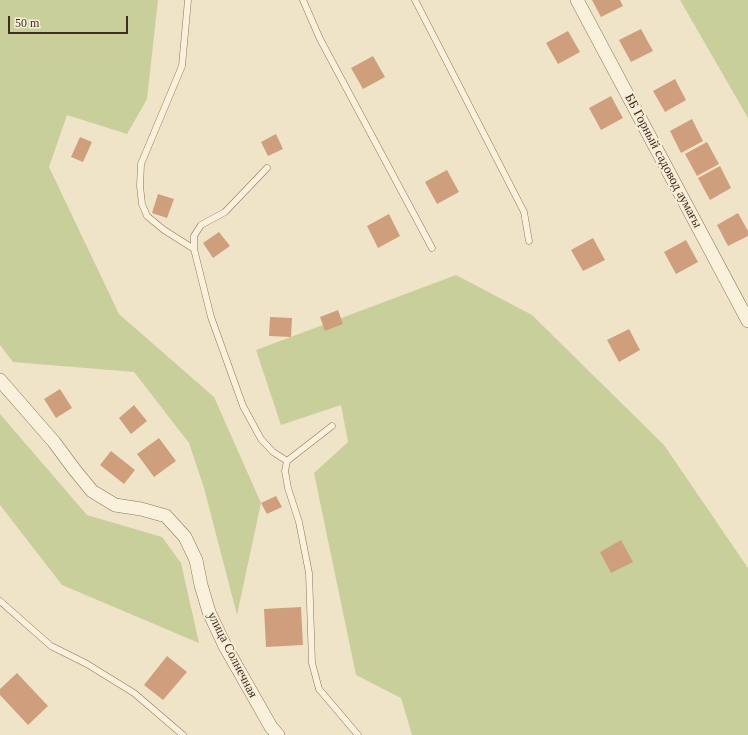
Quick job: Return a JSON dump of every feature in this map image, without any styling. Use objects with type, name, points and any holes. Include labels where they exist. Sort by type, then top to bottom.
[{"type":"street","name":"ББ Горный садовод аумағы","points":[[578,0],[748,321]]},
{"type":"street","name":"улица Солнечная","points":[[0,380],[54,442],[74,470],[92,491],[115,505],[141,509],[166,516],[185,537],[196,560],[201,585],[209,612],[225,646],[270,727],[278,735]]},
{"type":"lane","points":[[188,0],[182,66],[141,164],[140,186],[142,204],[147,216],[164,230],[194,249]]},
{"type":"lane","points":[[303,0],[320,39],[432,248]]},
{"type":"lane","points":[[415,0],[524,212],[529,241]]},
{"type":"lane","points":[[267,168],[225,212],[201,225],[194,236],[194,249],[211,317],[243,406],[261,439],[273,452],[287,461]]},
{"type":"lane","points":[[332,426],[287,461],[285,471],[288,488],[299,522],[310,573],[312,663],[319,689],[358,735]]},
{"type":"lane","points":[[0,601],[51,646],[87,664],[134,693],[183,735]]},
{"type":"green space","points":[[0,0],[158,0],[147,99],[127,134],[67,115],[49,167],[119,314],[214,397],[261,503],[237,615],[204,488],[189,443],[134,372],[13,362],[0,345]]},
{"type":"green space","points":[[680,0],[748,0],[748,118]]},
{"type":"green space","points":[[456,275],[532,315],[664,445],[748,568],[748,735],[412,735],[401,698],[356,675],[314,473],[348,442],[341,405],[281,425],[256,350]]},
{"type":"green space","points":[[0,414],[87,515],[162,537],[181,563],[199,643],[62,585],[0,505]]},
{"type":"building","points":[[592,0],[620,0],[623,6],[601,17]]},
{"type":"building","points":[[641,29],[653,51],[631,62],[619,40]]},
{"type":"building","points":[[568,31],[580,52],[558,64],[546,43]]},
{"type":"building","points":[[373,56],[385,77],[363,89],[351,68]]},
{"type":"building","points":[[675,79],[686,100],[665,112],[653,91]]},
{"type":"building","points":[[611,96],[623,118],[601,130],[589,108]]},
{"type":"building","points":[[692,119],[703,141],[681,153],[670,131]]},
{"type":"building","points":[[276,134],[283,149],[268,156],[261,142]]},
{"type":"building","points":[[80,137],[92,142],[83,162],[71,157]]},
{"type":"building","points":[[707,142],[719,164],[697,176],[685,154]]},
{"type":"building","points":[[720,166],[731,188],[710,200],[698,178]]},
{"type":"building","points":[[447,170],[459,192],[437,204],[425,182]]},
{"type":"building","points":[[158,194],[174,199],[167,218],[152,213]]},
{"type":"building","points":[[738,213],[748,231],[748,236],[728,246],[717,225]]},
{"type":"building","points":[[389,214],[400,236],[378,248],[367,226]]},
{"type":"building","points":[[219,232],[230,246],[213,258],[203,243]]},
{"type":"building","points":[[593,238],[605,260],[583,271],[571,250]]},
{"type":"building","points":[[686,240],[698,262],[676,274],[664,252]]},
{"type":"building","points":[[338,310],[343,324],[325,331],[320,317]]},
{"type":"building","points":[[270,317],[292,318],[291,337],[269,336]]},
{"type":"building","points":[[629,329],[640,350],[619,362],[607,340]]},
{"type":"building","points":[[60,389],[72,408],[56,418],[44,399]]},
{"type":"building","points":[[134,405],[147,421],[131,434],[119,418]]},
{"type":"building","points":[[159,438],[176,461],[154,477],[137,454]]},
{"type":"building","points":[[111,451],[135,470],[124,484],[100,465]]},
{"type":"building","points":[[276,496],[282,507],[267,514],[261,503]]},
{"type":"building","points":[[621,540],[633,562],[611,573],[600,552]]},
{"type":"building","points":[[301,607],[303,645],[266,647],[264,609]]},
{"type":"building","points":[[167,656],[187,672],[163,700],[144,685]]},
{"type":"building","points":[[17,673],[48,706],[28,725],[0,695],[0,689]]}]
